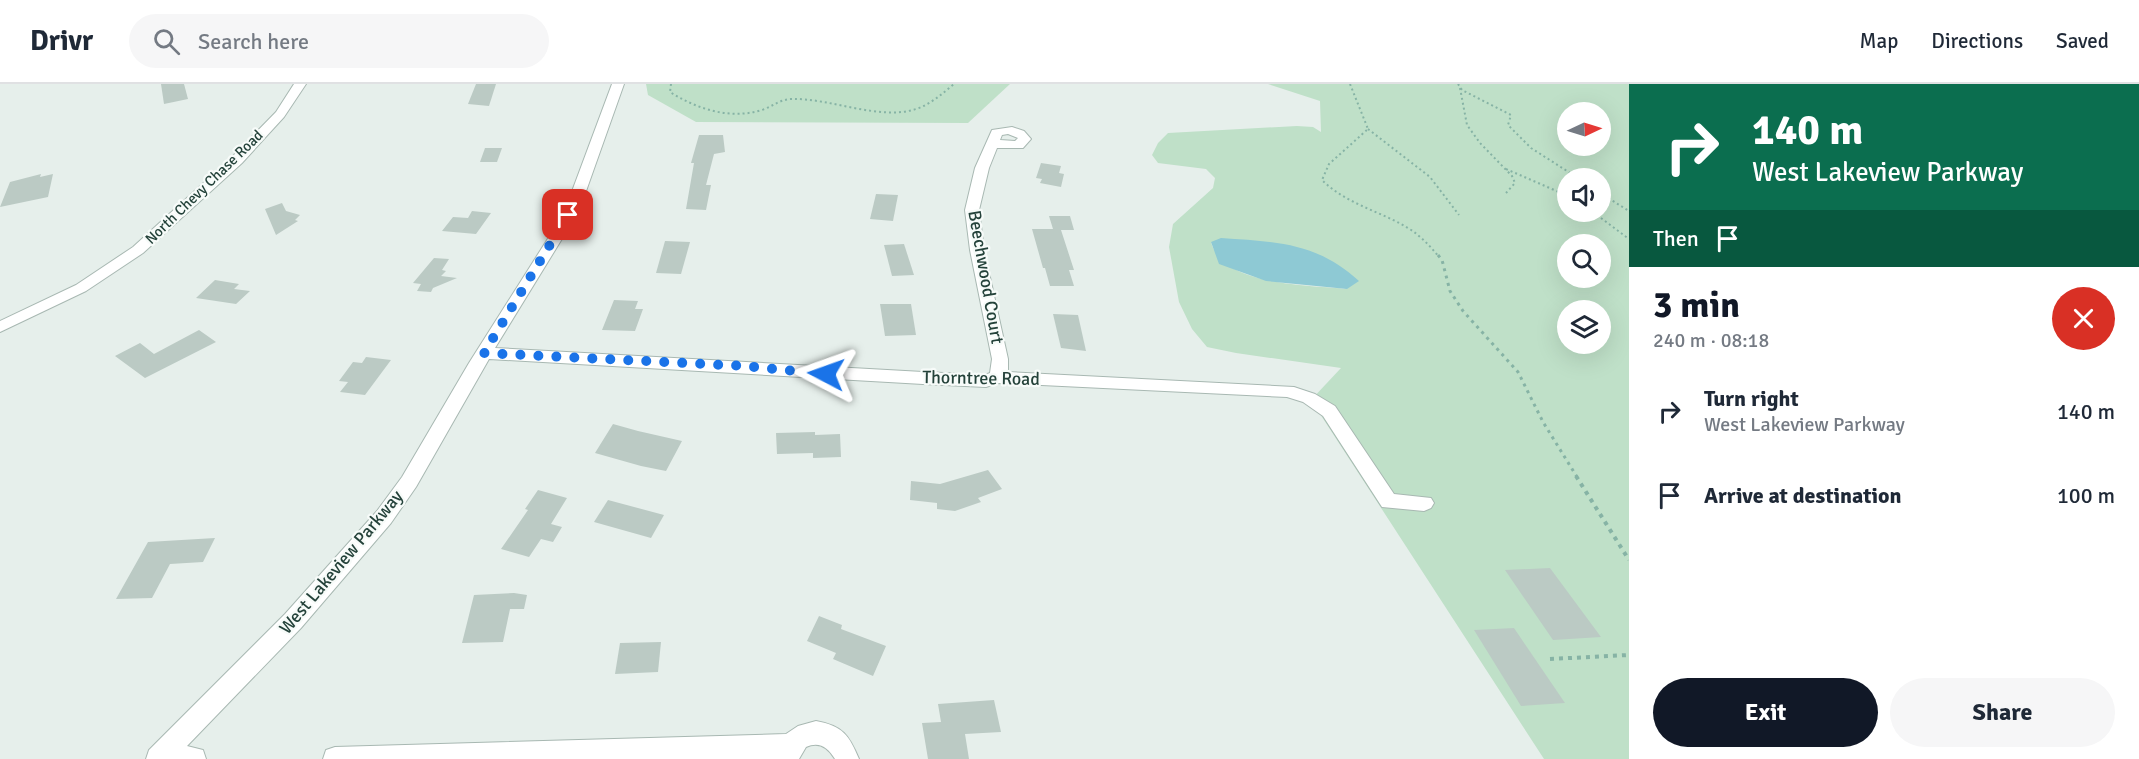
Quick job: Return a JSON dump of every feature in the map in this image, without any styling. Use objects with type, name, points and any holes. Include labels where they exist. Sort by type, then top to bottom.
[{"type":"street","name":"North Chevy Chase Road","points":[[0,327],[81,288],[138,250],[237,160],[280,114],[300,84]]},
{"type":"street","name":"West Lakeview Parkway","points":[[160,757],[293,621],[384,517],[409,482],[570,210],[618,84]]},
{"type":"street","name":"Beechwood Court","points":[[992,144],[982,168],[972,210],[977,250],[1000,359],[1000,370],[997,377]]},
{"type":"street","name":"Thorntree Road","points":[[484,353],[745,366],[849,375],[986,381],[997,377],[1288,391],[1324,407],[1335,418],[1389,502],[1424,503]]},
{"type":"street","points":[[335,759],[789,753],[798,738],[807,734],[828,734],[844,748],[848,759]]},
{"type":"street","points":[[160,757],[194,759]]},
{"type":"path","points":[[671,84],[670,92],[695,106],[709,112],[736,113],[761,110],[789,99],[845,104],[874,111],[906,112],[922,109],[935,102],[954,84]]},
{"type":"path","points":[[1350,84],[1368,129],[1430,177],[1459,215]]},
{"type":"path","points":[[1459,85],[1467,125],[1515,183],[1506,194]]},
{"type":"path","points":[[1459,85],[1471,95],[1511,115],[1508,125],[1513,132],[1561,168]]},
{"type":"path","points":[[1368,129],[1363,136],[1326,165],[1322,180],[1331,189],[1360,206],[1408,228],[1426,241],[1442,260],[1450,291],[1463,311],[1518,372],[1543,422],[1629,560]]},
{"type":"path","points":[[1504,168],[1557,191]]},
{"type":"path","points":[[1611,200],[1629,211]]},
{"type":"path","points":[[1606,222],[1629,239]]},
{"type":"path","points":[[1550,659],[1629,655]]},
{"type":"green space","points":[[646,84],[1010,84],[968,123],[696,122],[648,95]]},
{"type":"green space","points":[[1268,84],[1629,84],[1629,759],[1544,759],[1311,400],[1341,368],[1207,347],[1192,329],[1179,302],[1169,247],[1173,224],[1213,188],[1215,178],[1206,169],[1158,163],[1152,155],[1158,143],[1168,133],[1297,126],[1313,127],[1321,132],[1320,101]],"holes":[[[1211,242],[1347,289],[1290,284],[1249,275],[1232,267],[1218,256]]]},
{"type":"water","points":[[1221,238],[1295,246],[1327,258],[1359,281],[1347,289],[1266,281],[1219,264],[1211,242]]},
{"type":"building","points":[[161,84],[184,84],[188,99],[164,104]]},
{"type":"building","points":[[476,84],[496,84],[489,106],[468,104]]},
{"type":"building","points":[[699,135],[723,135],[725,152],[714,154],[706,185],[711,185],[706,210],[686,209],[694,163],[691,163]]},
{"type":"building","points":[[485,148],[502,148],[497,162],[480,162]]},
{"type":"building","points":[[1041,163],[1061,166],[1059,173],[1064,174],[1061,187],[1040,183],[1042,179],[1036,178]]},
{"type":"building","points":[[41,174],[40,177],[53,174],[48,197],[0,207],[10,182]]},
{"type":"building","points":[[876,194],[898,195],[893,221],[870,219]]},
{"type":"building","points":[[282,203],[286,211],[300,215],[295,220],[298,221],[276,235],[265,209]]},
{"type":"building","points":[[472,211],[491,213],[476,234],[442,231],[453,217],[468,218]]},
{"type":"building","points":[[1049,216],[1070,216],[1074,230],[1061,230],[1074,270],[1069,270],[1074,286],[1050,286],[1045,268],[1043,268],[1032,229],[1053,229]]},
{"type":"building","points":[[665,241],[690,242],[681,274],[656,273]]},
{"type":"building","points":[[904,244],[914,275],[892,276],[884,245]]},
{"type":"building","points":[[434,258],[449,259],[442,270],[446,271],[441,276],[457,278],[433,288],[431,292],[417,291],[421,284],[413,283]]},
{"type":"building","points":[[215,280],[239,284],[234,289],[250,291],[236,304],[196,298]]},
{"type":"building","points":[[614,300],[638,301],[635,309],[643,309],[635,331],[602,330]]},
{"type":"building","points":[[880,304],[911,304],[916,335],[885,336]]},
{"type":"building","points":[[1053,314],[1078,315],[1086,351],[1061,348]]},
{"type":"building","points":[[199,330],[216,342],[145,378],[115,356],[140,343],[154,354]]},
{"type":"building","points":[[366,357],[391,360],[365,395],[340,392],[348,382],[339,381],[353,362],[362,363]]},
{"type":"building","points":[[613,424],[682,441],[666,471],[595,453]]},
{"type":"building","points":[[815,432],[815,435],[840,434],[841,457],[813,458],[813,453],[777,454],[776,433]]},
{"type":"building","points":[[988,470],[1002,489],[978,498],[981,502],[955,511],[937,509],[937,503],[910,500],[911,481],[940,484]]},
{"type":"building","points":[[538,490],[567,498],[551,524],[562,527],[553,542],[541,539],[529,557],[501,549],[528,510],[525,509]]},
{"type":"building","points":[[608,500],[664,515],[651,538],[594,522]]},
{"type":"building","points":[[215,538],[203,562],[170,564],[152,598],[116,599],[148,542]]},
{"type":"building","points":[[1550,568],[1601,637],[1553,640],[1505,570]]},
{"type":"building","points":[[514,593],[527,595],[524,609],[510,609],[503,642],[462,643],[474,595]]},
{"type":"building","points":[[819,616],[842,625],[841,629],[886,646],[873,676],[833,659],[836,653],[807,641]]},
{"type":"building","points":[[1514,628],[1565,703],[1521,706],[1474,630]]},
{"type":"building","points":[[661,642],[658,672],[615,674],[620,643]]},
{"type":"building","points":[[994,700],[1001,732],[965,734],[969,759],[928,759],[922,723],[941,722],[938,704]]},
{"type":"route","points":[[568,215],[484,353],[745,366],[826,374]]}]
